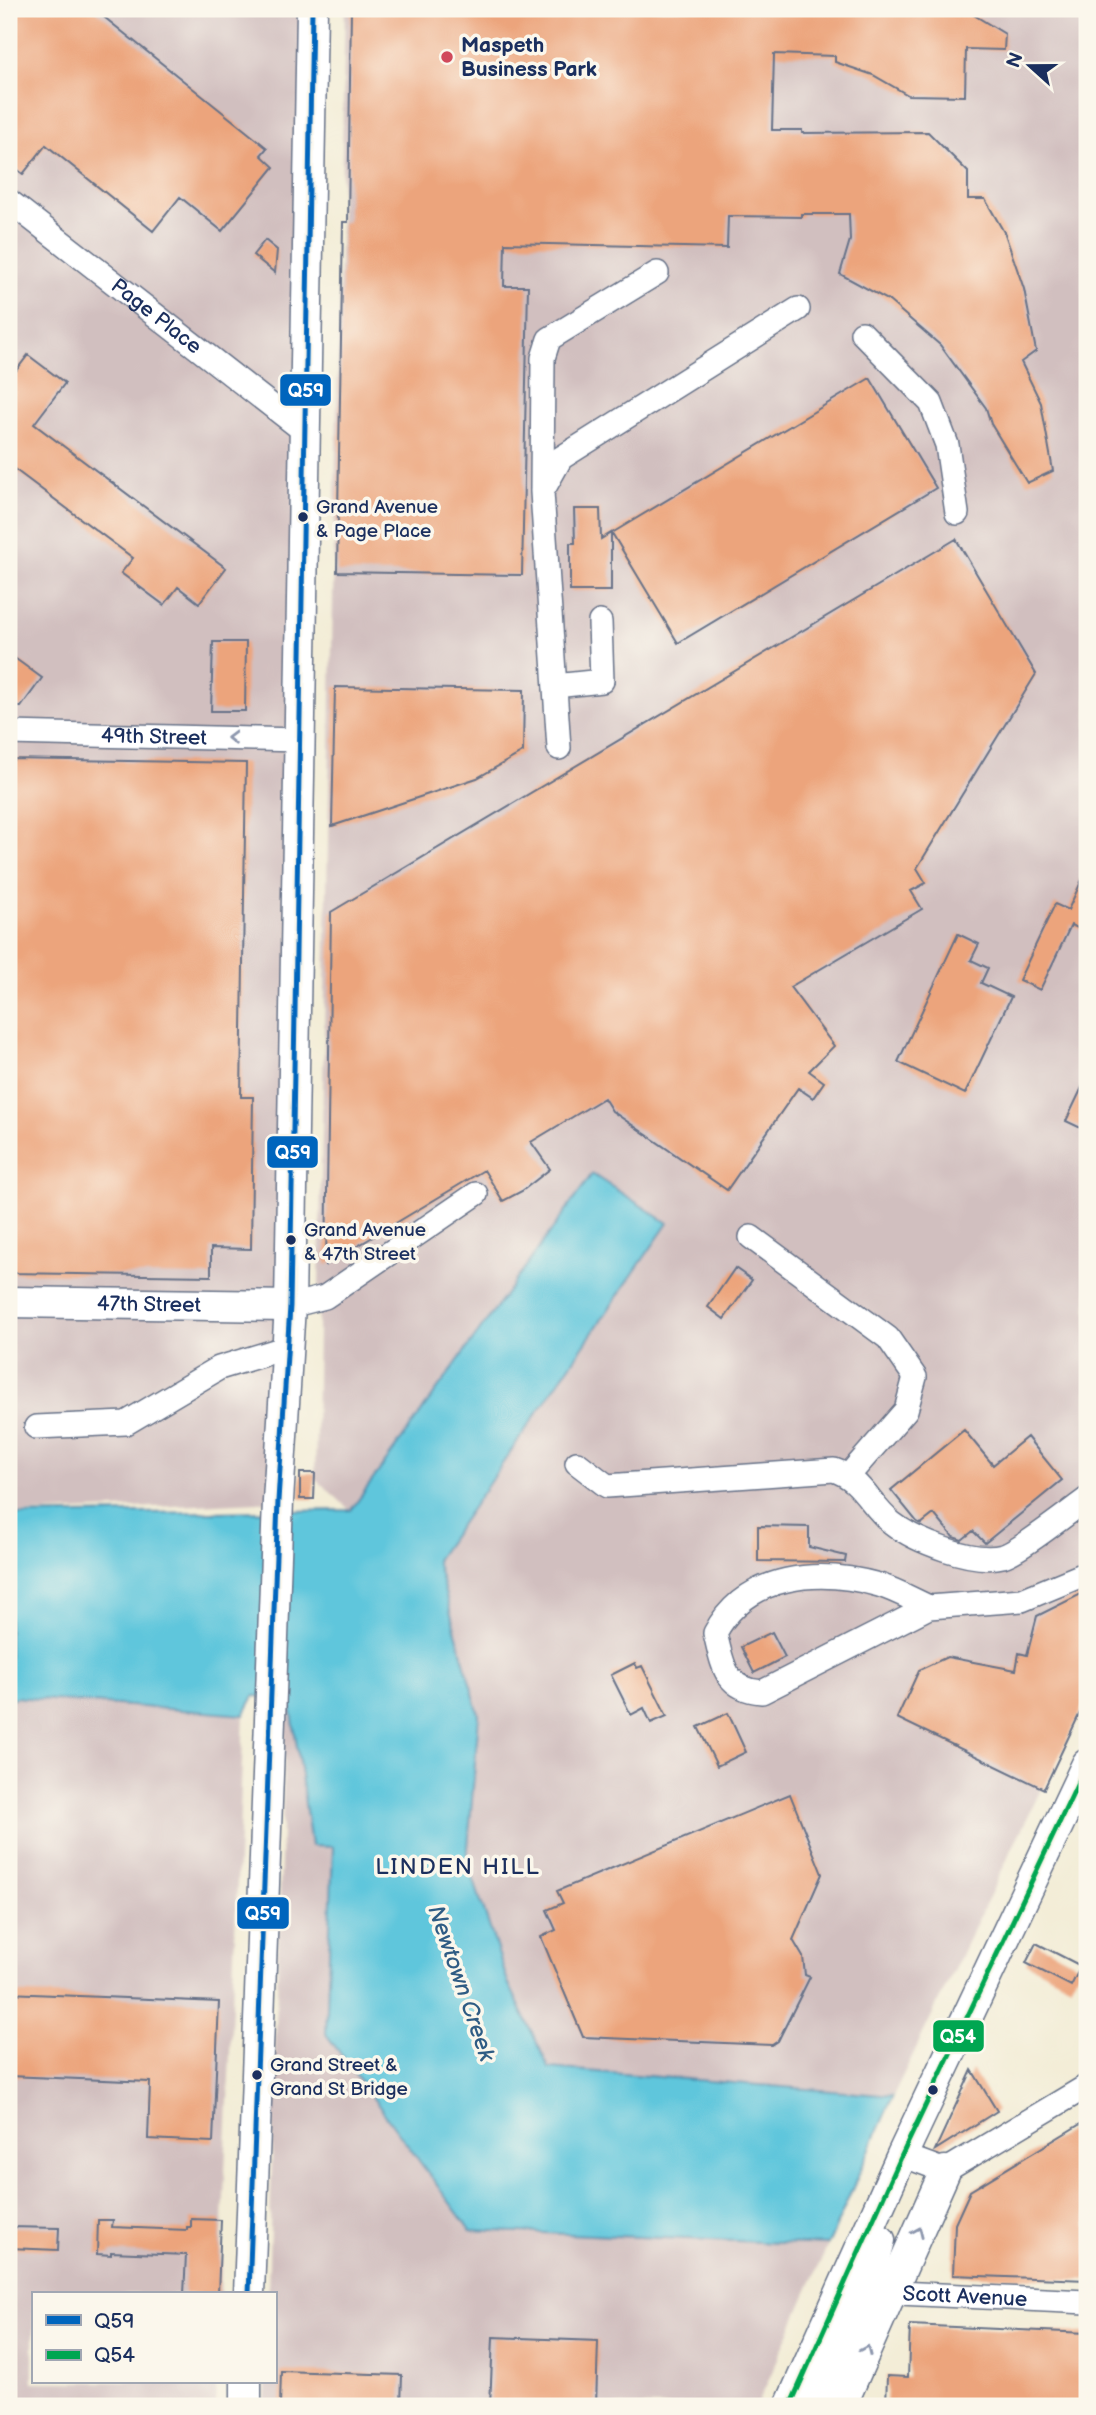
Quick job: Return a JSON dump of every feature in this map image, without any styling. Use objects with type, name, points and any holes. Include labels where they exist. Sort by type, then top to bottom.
[{"type":"main road","points":[[249,2292],[278,1502],[288,1347],[312,9]]},
{"type":"main road","name":"47th Street","points":[[9,1301],[289,1306]]},
{"type":"main road","points":[[841,2406],[866,2292],[902,2155],[1087,1764]]},
{"type":"main road","points":[[790,2406],[945,2171]]},
{"type":"main road","points":[[820,2406],[866,2292]]},
{"type":"main road","points":[[246,2384],[246,2406]]},
{"type":"street","name":"Page Place","points":[[9,201],[304,431]]},
{"type":"street","points":[[559,748],[542,492],[543,358],[549,339],[657,273]]},
{"type":"street","points":[[542,492],[561,458],[798,309]]},
{"type":"street","points":[[862,333],[931,403],[947,445],[957,513]]},
{"type":"street","points":[[555,686],[602,681],[600,622]]},
{"type":"street","name":"49th Street","points":[[9,733],[300,740]]},
{"type":"street","points":[[289,1306],[326,1297],[476,1194]]},
{"type":"street","points":[[751,1237],[888,1338],[915,1377],[906,1410],[849,1475]]},
{"type":"street","points":[[36,1427],[126,1423],[219,1368],[288,1347]]},
{"type":"street","points":[[577,1463],[607,1486],[633,1487],[740,1474],[834,1470],[849,1475],[892,1523],[935,1546],[970,1556],[1004,1556],[1087,1499]]},
{"type":"street","points":[[929,1607],[881,1585],[851,1579],[788,1578],[754,1591],[726,1614],[715,1633],[732,1682],[743,1690],[762,1692],[929,1607],[1022,1601],[1087,1573]]},
{"type":"street","points":[[902,2155],[945,2171],[1087,2086]]},
{"type":"street","name":"Scott Avenue","points":[[866,2292],[1087,2302]]},
{"type":"shaded area","points":[[9,9],[312,9],[278,1501],[9,1514]]},
{"type":"shaded area","points":[[345,9],[1087,9],[1087,1694],[893,2096],[549,2068],[508,1982],[467,1860],[479,1715],[436,1560],[668,1224],[592,1175],[351,1511],[315,1478]]},
{"type":"shaded area","points":[[15,1697],[244,1715],[220,2292],[32,2292],[32,2384],[216,2384],[215,2406],[9,2406],[9,1700]]},
{"type":"shaded area","points":[[286,1697],[290,1698],[333,1846],[327,2034],[470,2229],[828,2245],[757,2406],[265,2406],[266,2384],[276,2384],[276,2292],[268,2292]]},
{"type":"water","name":"Newtown Creek","points":[[592,1174],[668,1223],[436,1560],[479,1715],[467,1860],[508,1982],[549,2068],[893,2096],[828,2245],[470,2230],[326,2034],[333,1847],[311,1846],[290,1698],[254,1696],[244,1715],[15,1697],[9,1700],[9,1515],[351,1510]]},
{"type":"building","points":[[9,9],[94,9],[267,148],[261,155],[274,167],[222,231],[180,197],[153,231],[46,145],[23,174],[9,163]]},
{"type":"building","points":[[351,9],[964,9],[1005,34],[1004,50],[966,49],[965,96],[908,95],[873,75],[835,62],[835,56],[774,54],[772,130],[802,130],[802,133],[928,132],[968,172],[968,199],[985,199],[1005,234],[1024,289],[1036,351],[1021,362],[1041,403],[1053,471],[1027,483],[991,424],[986,408],[940,345],[888,300],[840,274],[850,240],[849,214],[802,214],[802,217],[728,216],[727,248],[505,243],[504,286],[528,286],[522,575],[337,572],[343,222],[348,222]]},
{"type":"building","points":[[265,240],[277,250],[275,273],[253,255]]},
{"type":"building","points":[[28,355],[65,383],[34,424],[226,568],[199,603],[178,587],[164,605],[121,573],[133,558],[9,465],[9,380]]},
{"type":"building","points":[[870,378],[936,488],[678,643],[612,533]]},
{"type":"building","points":[[574,509],[600,509],[601,539],[611,533],[611,591],[570,591],[570,543],[575,543]]},
{"type":"building","points":[[956,539],[1036,674],[917,868],[926,883],[911,891],[922,909],[790,987],[834,1046],[809,1071],[824,1082],[813,1098],[798,1088],[727,1190],[612,1111],[604,1098],[531,1142],[550,1169],[522,1191],[503,1201],[484,1170],[326,1265],[331,912]]},
{"type":"building","points":[[213,642],[246,642],[245,711],[211,711]]},
{"type":"building","points":[[9,654],[42,678],[21,707],[9,707]]},
{"type":"building","points":[[335,687],[524,690],[523,752],[477,778],[332,826]]},
{"type":"building","points":[[9,759],[246,763],[241,1097],[253,1097],[251,1249],[211,1248],[211,1276],[9,1273]]},
{"type":"building","points":[[1087,869],[1087,932],[1071,925],[1040,990],[1019,980],[1055,904],[1068,910]]},
{"type":"building","points":[[958,934],[979,944],[971,960],[988,968],[981,983],[1011,997],[965,1094],[898,1062]]},
{"type":"building","points":[[1087,1077],[1087,1131],[1066,1121]]},
{"type":"building","points":[[735,1268],[752,1280],[724,1319],[708,1307]]},
{"type":"building","points":[[964,1430],[993,1465],[1027,1437],[1062,1480],[985,1543],[973,1531],[962,1540],[953,1537],[934,1514],[921,1524],[917,1522],[891,1490]]},
{"type":"building","points":[[300,1473],[315,1473],[314,1499],[300,1499]]},
{"type":"building","points":[[758,1526],[809,1527],[809,1547],[846,1556],[845,1562],[758,1561]]},
{"type":"building","points":[[1087,1591],[1087,1698],[1044,1789],[897,1718],[919,1670],[947,1657],[1016,1670],[1019,1653],[1027,1655],[1037,1616]]},
{"type":"building","points":[[772,1632],[785,1657],[754,1673],[741,1647]]},
{"type":"building","points":[[635,1663],[637,1668],[642,1666],[667,1716],[651,1723],[644,1708],[631,1715],[611,1675]]},
{"type":"building","points":[[728,1713],[746,1752],[717,1766],[698,1727]]},
{"type":"building","points":[[790,1794],[822,1874],[793,1940],[803,1957],[805,1975],[810,1977],[778,2041],[772,2045],[583,2037],[541,1937],[556,1930],[547,1910],[563,1903],[557,1891]]},
{"type":"building","points":[[1036,1943],[1081,1966],[1071,1986],[1026,1963]]},
{"type":"building","points":[[9,1993],[219,2002],[213,2142],[148,2139],[150,2082],[9,2076]]},
{"type":"building","points":[[972,2070],[997,2111],[935,2150]]},
{"type":"building","points":[[1087,2120],[1087,2280],[953,2275],[955,2224],[970,2191]]},
{"type":"building","points":[[191,2219],[221,2220],[218,2292],[184,2292],[186,2255],[111,2252],[111,2255],[97,2254],[98,2220],[113,2220],[112,2227],[187,2230],[187,2227],[191,2227]]},
{"type":"building","points":[[9,2227],[59,2228],[58,2250],[9,2248]]},
{"type":"building","points":[[910,2325],[1087,2333],[1087,2406],[886,2406],[887,2376],[908,2377]]},
{"type":"building","points":[[493,2337],[598,2341],[596,2406],[490,2406]]},
{"type":"building","points":[[281,2371],[402,2375],[401,2406],[280,2406]]},
{"type":"transit line","name":"Q59","points":[[249,2292],[278,1501],[290,1306],[312,9]]},
{"type":"transit line","name":"Q54","points":[[790,2406],[902,2155],[1087,1764]]},
{"type":"place","name":"Maspeth Business Park","points":[[447,57]]},
{"type":"place","name":"Grand Avenue & Page Place","points":[[303,517]]},
{"type":"place","name":"Grand Avenue & 47th Street","points":[[291,1240]]},
{"type":"place","name":"Grand Street & Grand St Bridge","points":[[257,2075]]},
{"type":"district","name":"LINDEN HILL","points":[[458,1866]]}]
